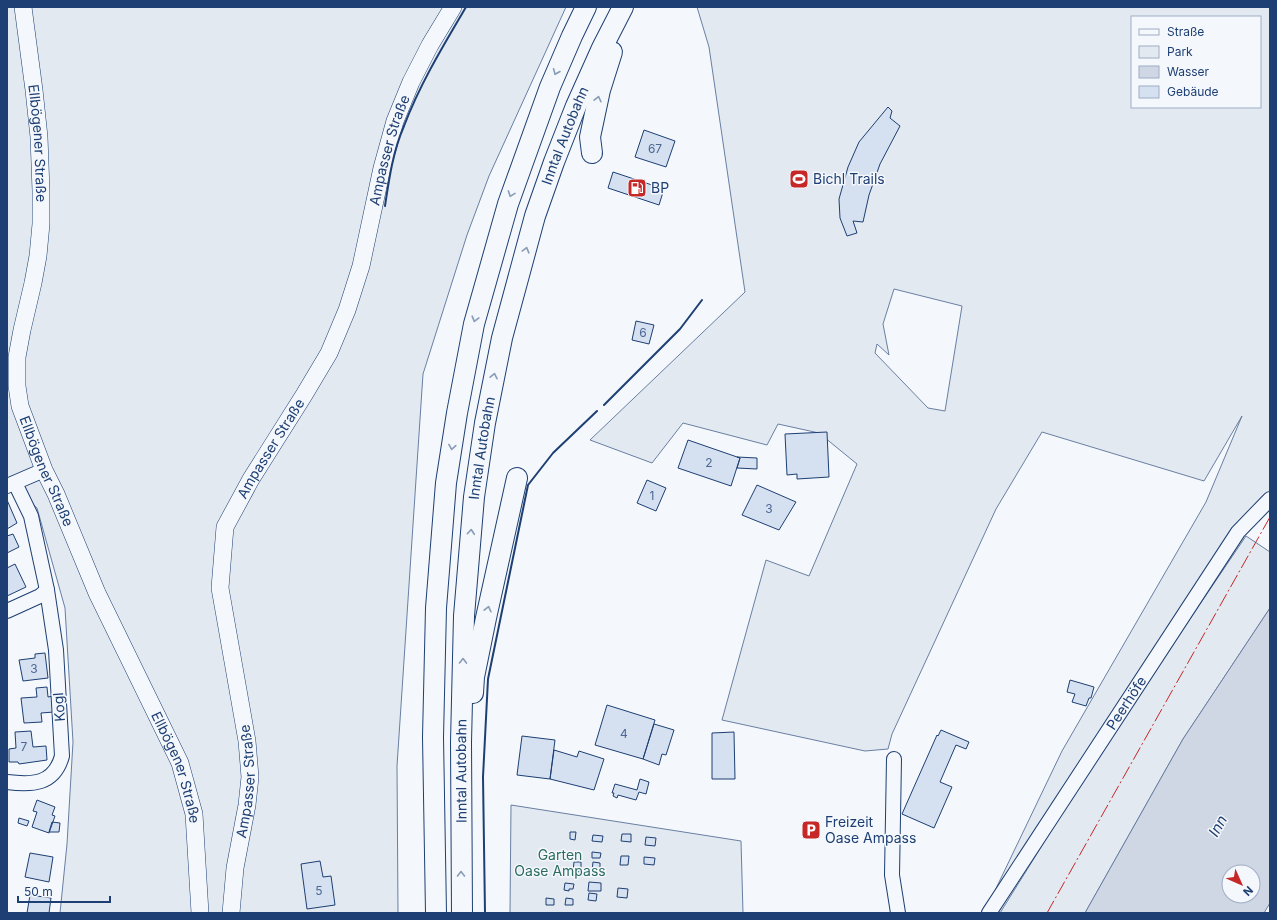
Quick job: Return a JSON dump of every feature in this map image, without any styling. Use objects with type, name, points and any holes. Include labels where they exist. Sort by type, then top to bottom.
[{"type":"highway","name":"Inntal Autobahn","points":[[436,913],[433,737],[436,608],[446,483],[457,414],[474,324],[508,204],[550,87],[586,7]]},
{"type":"highway","name":"Inntal Autobahn","points":[[462,913],[461,742],[464,616],[474,497],[485,423],[501,343],[535,216],[576,106],[620,12]]},
{"type":"highway","points":[[592,154],[590,137],[600,90],[614,48],[620,12]]},
{"type":"highway","points":[[461,742],[472,718],[474,677],[517,478]]},
{"type":"main road","name":"Ellbögener Straße","points":[[23,7],[38,129],[41,204],[38,256],[34,283],[17,357],[17,386],[20,406],[44,470],[56,494],[97,593],[180,763],[194,814],[200,913]]},
{"type":"main road","name":"Ampasser Straße","points":[[231,913],[235,868],[250,777],[247,741],[220,588],[225,528],[251,479],[304,395],[329,352],[347,310],[361,266],[382,168],[395,121],[411,82],[453,7]]},
{"type":"street","points":[[11,485],[44,470]]},
{"type":"street","name":"Kogl","points":[[7,782],[30,784],[45,780],[56,770],[60,764],[62,756],[56,650],[47,590],[30,516],[11,485]]},
{"type":"street","name":"Peerhöfe","points":[[989,913],[1238,532],[1270,499]]},
{"type":"street","points":[[7,611],[40,596],[47,590]]},
{"type":"street","points":[[894,759],[892,875],[898,913]]},
{"type":"green space","points":[[7,7],[566,7],[489,176],[467,235],[423,374],[397,766],[398,913],[60,913],[67,844],[73,742],[65,608],[37,508],[7,481]]},
{"type":"green space","points":[[697,7],[1270,7],[1270,491],[1235,528],[989,903],[1062,751],[1206,502],[1242,416],[1204,481],[1042,432],[996,509],[892,734],[888,749],[865,751],[722,720],[766,560],[809,576],[857,464],[819,433],[778,424],[767,445],[683,423],[652,463],[590,440],[745,292],[709,47]],"holes":[[[894,289],[962,306],[945,411],[928,408],[875,353],[877,344],[889,355],[883,324]]]},
{"type":"green space","points":[[1246,536],[1270,552],[1270,608],[1183,739],[1085,913],[1000,913],[1104,746]]},
{"type":"green space","name":"Garten Oase Ampass","points":[[511,805],[741,841],[743,913],[510,913]]},
{"type":"water","name":"Inn","points":[[1270,608],[1270,903],[1264,913],[1085,913],[1183,739]]},
{"type":"building","points":[[888,107],[892,111],[890,118],[900,126],[880,164],[869,195],[863,222],[853,221],[857,233],[847,236],[840,218],[839,199],[848,167],[859,142]]},
{"type":"building","points":[[644,130],[675,141],[666,167],[635,157]]},
{"type":"building","points":[[613,172],[664,189],[659,205],[608,188]]},
{"type":"building","points":[[636,321],[654,325],[649,344],[632,340]]},
{"type":"building","points":[[827,432],[829,477],[797,479],[797,474],[787,475],[785,434]]},
{"type":"building","points":[[688,440],[740,458],[731,486],[678,468]]},
{"type":"building","points":[[737,457],[757,458],[757,469],[737,468],[740,458]]},
{"type":"building","points":[[647,480],[666,488],[656,511],[637,503]]},
{"type":"building","points":[[757,485],[796,502],[779,530],[742,515]]},
{"type":"building","points":[[7,500],[17,523],[7,529]]},
{"type":"building","points":[[13,534],[19,547],[7,553],[7,536]]},
{"type":"building","points":[[15,564],[26,587],[7,596],[7,568]]},
{"type":"building","points":[[45,653],[48,678],[23,681],[19,660],[35,658],[35,654]]},
{"type":"building","points":[[1070,680],[1094,687],[1091,698],[1089,698],[1086,706],[1072,702],[1075,694],[1067,692]]},
{"type":"building","points":[[47,687],[48,697],[53,696],[54,712],[41,713],[42,722],[24,723],[21,698],[37,697],[36,688]]},
{"type":"building","points":[[607,705],[655,720],[643,759],[595,745]]},
{"type":"building","points":[[654,724],[674,730],[666,755],[662,754],[659,765],[643,759]]},
{"type":"building","points":[[941,730],[969,742],[966,749],[956,745],[940,782],[952,787],[934,828],[902,814],[937,735],[938,736]]},
{"type":"building","points":[[31,731],[33,747],[46,746],[47,760],[19,764],[18,762],[9,762],[9,749],[16,748],[15,732]]},
{"type":"building","points":[[734,732],[735,779],[712,779],[712,733]]},
{"type":"building","points":[[522,736],[555,740],[550,779],[517,775]]},
{"type":"building","points":[[554,750],[577,757],[579,751],[604,759],[594,790],[550,779]]},
{"type":"building","points":[[640,779],[649,782],[646,794],[639,792],[636,800],[618,795],[617,798],[613,796],[614,793],[612,793],[615,784],[637,790]]},
{"type":"building","points":[[37,800],[55,807],[52,815],[55,816],[49,833],[32,827],[37,812],[33,811]]},
{"type":"building","points":[[19,818],[29,821],[27,826],[18,823]]},
{"type":"building","points":[[52,822],[60,823],[59,832],[49,832]]},
{"type":"building","points":[[570,832],[576,832],[575,840],[570,839]]},
{"type":"building","points":[[622,834],[631,834],[631,842],[621,841]]},
{"type":"building","points":[[593,835],[603,836],[602,842],[592,841]]},
{"type":"building","points":[[646,837],[656,838],[655,846],[645,845]]},
{"type":"building","points":[[592,852],[601,853],[600,858],[592,858]]},
{"type":"building","points":[[30,853],[53,857],[49,882],[25,877]]},
{"type":"building","points":[[621,856],[629,856],[628,865],[620,865]]},
{"type":"building","points":[[644,857],[655,858],[654,865],[644,864]]},
{"type":"building","points":[[320,861],[323,877],[331,876],[335,905],[307,909],[301,864]]},
{"type":"building","points":[[574,862],[581,862],[581,872],[573,871]]},
{"type":"building","points":[[593,862],[600,863],[600,872],[592,871]]},
{"type":"building","points":[[589,882],[601,883],[601,891],[588,891]]},
{"type":"building","points":[[565,883],[574,884],[573,889],[569,889],[569,891],[564,890]]},
{"type":"building","points":[[618,888],[628,889],[627,898],[617,897]]},
{"type":"building","points":[[589,893],[597,894],[596,901],[588,900]]},
{"type":"building","points":[[30,895],[51,898],[49,913],[27,913]]},
{"type":"building","points":[[546,898],[554,899],[554,905],[546,905]]},
{"type":"building","points":[[566,898],[573,899],[573,905],[565,905]]},
{"type":"wall","points":[[385,206],[394,155],[410,110],[432,65],[466,7]]},
{"type":"wall","points":[[604,405],[680,329],[702,300]]},
{"type":"wall","points":[[485,913],[483,777],[488,679],[528,485],[553,453],[597,411]]},
{"type":"power","points":[[1047,913],[1270,517]]},
{"type":"place","name":"Bichl Trails","points":[[799,179]]},
{"type":"place","name":"BP","points":[[637,188]]},
{"type":"place","name":"Freizeit Oase Ampass","points":[[811,830]]}]
